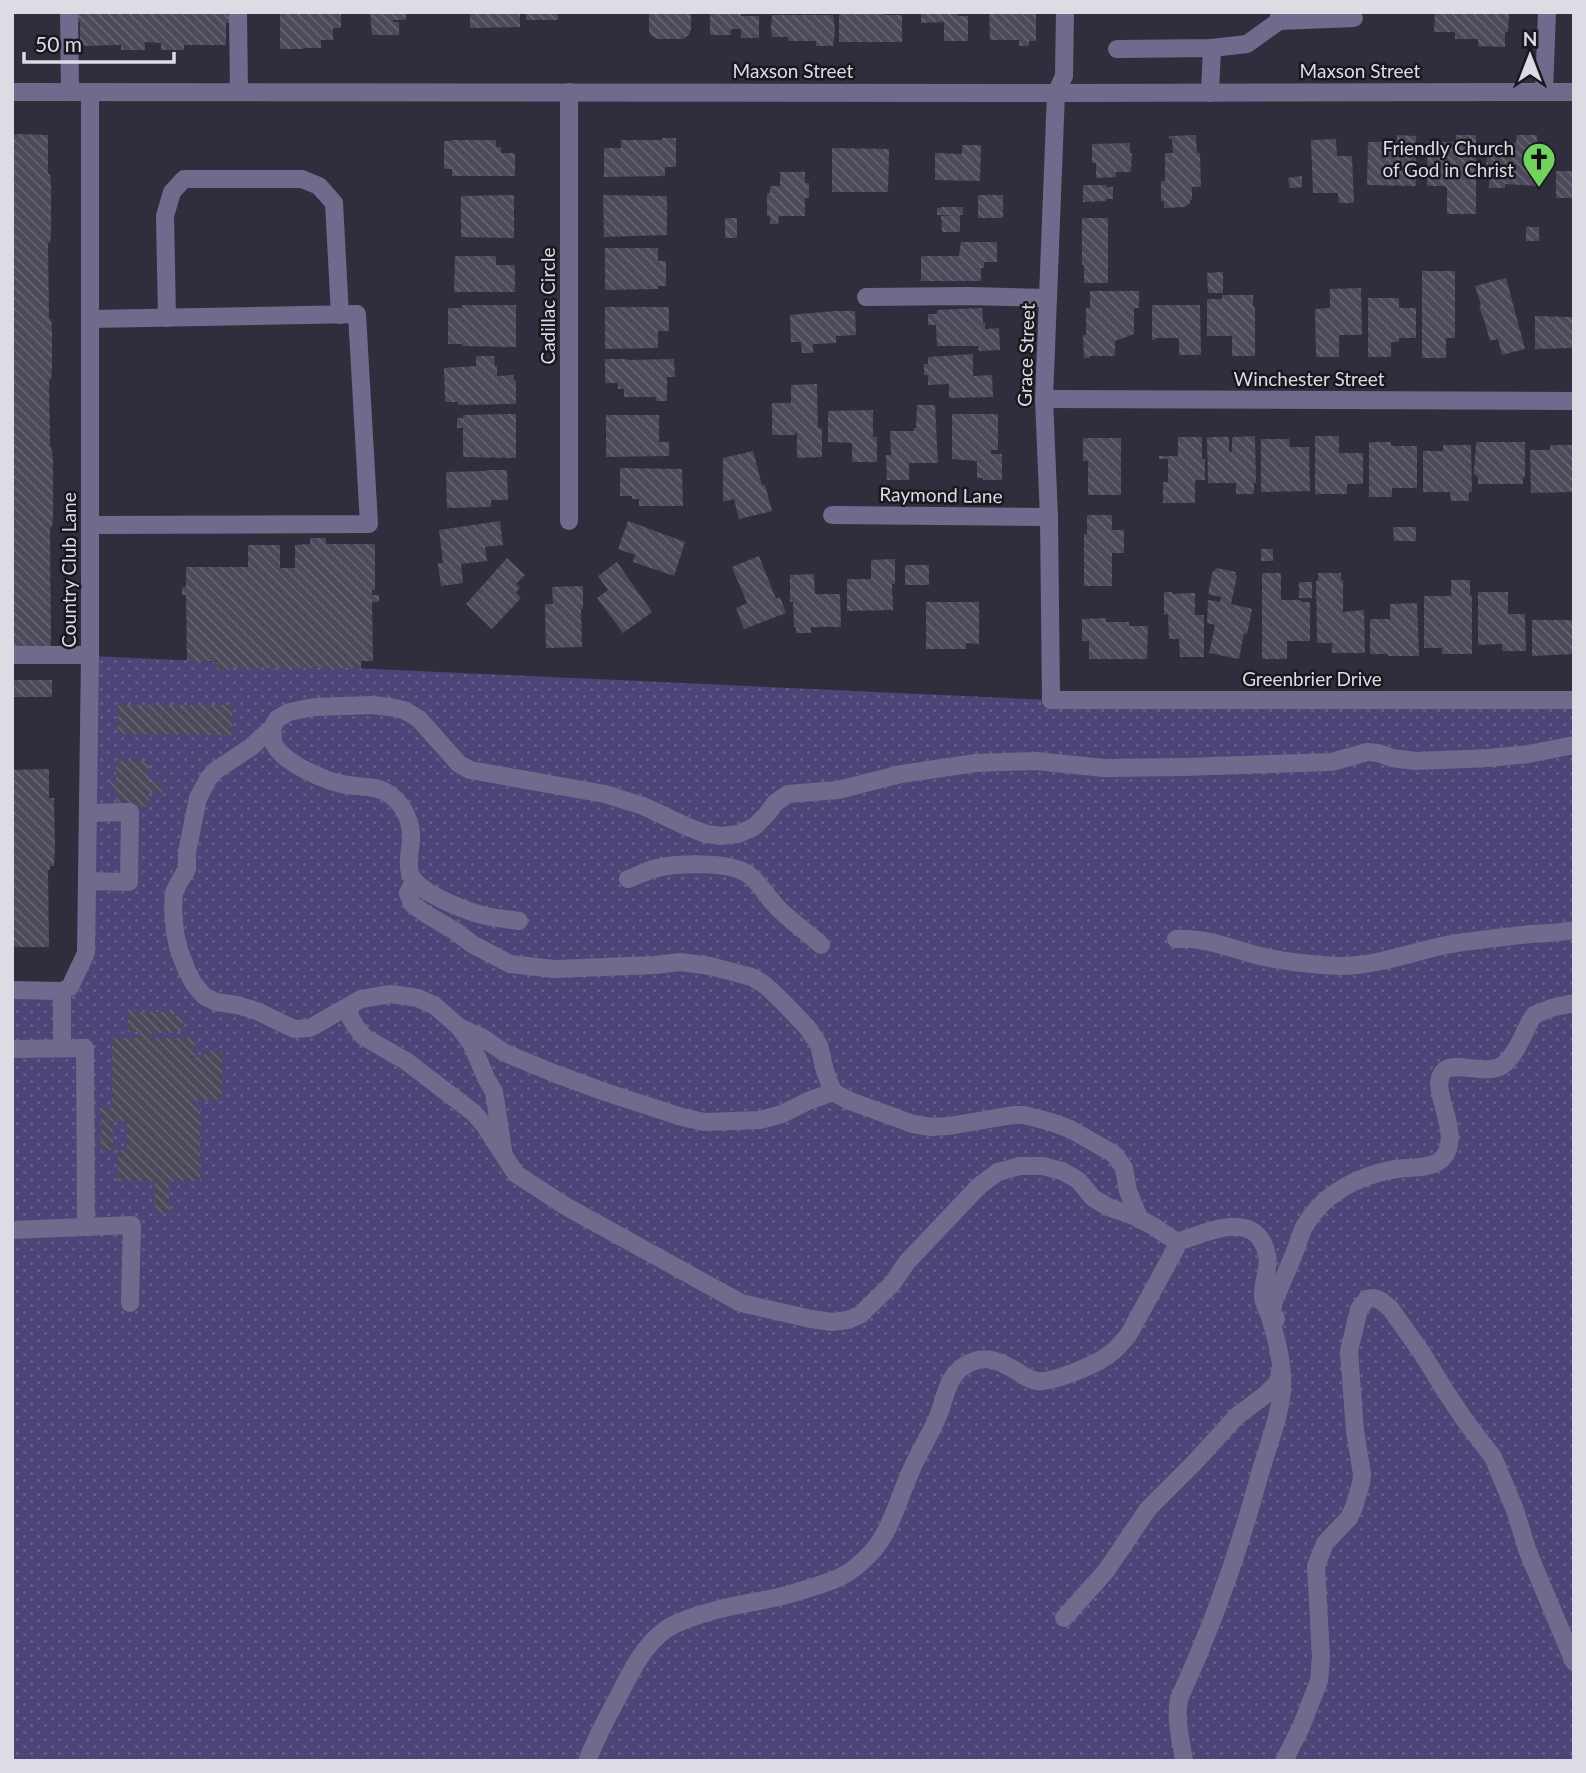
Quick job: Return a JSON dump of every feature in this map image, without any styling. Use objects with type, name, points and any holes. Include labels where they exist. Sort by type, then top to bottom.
[{"type":"street","points":[[69,12],[70,92]]},
{"type":"street","points":[[238,12],[239,92]]},
{"type":"street","name":"Grace Street","points":[[1051,700],[1049,517],[1044,399],[1056,93],[1064,76],[1065,12]]},
{"type":"street","points":[[1544,92],[1547,12]]},
{"type":"street","points":[[1117,49],[1212,48],[1247,44],[1279,17],[1354,18]]},
{"type":"street","points":[[1210,93],[1212,48]]},
{"type":"street","name":"Maxson Street","points":[[12,92],[1574,92]]},
{"type":"street","name":"Country Club Lane","points":[[62,991],[70,987],[86,953],[90,655],[90,92]]},
{"type":"street","name":"Cadillac Circle","points":[[569,92],[569,521]]},
{"type":"street","points":[[167,318],[165,216],[172,191],[184,179],[302,179],[319,187],[334,203],[340,314]]},
{"type":"street","points":[[866,298],[1048,298]]},
{"type":"street","points":[[90,319],[357,314],[369,524],[90,525]]},
{"type":"street","name":"Winchester Street","points":[[1044,399],[1574,401]]},
{"type":"street","name":"Raymond Lane","points":[[832,515],[1049,517]]},
{"type":"street","points":[[12,655],[90,655]]},
{"type":"street","name":"Greenbrier Drive","points":[[1051,700],[1574,700]]},
{"type":"street","points":[[504,1157],[494,1093],[472,1045],[459,1027],[436,1006],[418,998],[380,995],[361,999],[310,1028],[294,1030],[257,1011],[216,1002],[204,996],[187,971],[174,932],[174,893],[187,869],[187,852],[198,798],[215,771],[240,755],[272,728],[277,719],[289,712],[330,706],[390,707],[404,710],[419,719],[459,764],[470,770],[605,794],[643,806],[706,834],[722,836],[738,834],[754,827],[775,803],[788,793],[838,790],[951,765],[1036,761],[1104,768],[1184,767],[1332,762],[1367,752],[1416,761],[1503,757],[1574,745]]},
{"type":"street","points":[[272,728],[273,741],[277,748],[303,769],[329,780],[377,789],[392,796],[408,820],[411,831],[408,863],[414,881],[421,887],[481,915],[519,921]]},
{"type":"street","points":[[240,755],[260,750],[283,753]]},
{"type":"street","points":[[87,881],[130,882],[130,812],[88,813]]},
{"type":"street","points":[[628,879],[654,869],[681,865],[721,865],[736,868],[747,873],[777,906],[821,945]]},
{"type":"street","points":[[414,881],[408,893],[412,904],[472,944],[510,964],[554,970],[680,962],[752,976],[782,1001],[813,1036],[819,1045],[833,1092],[913,1124],[931,1127],[1024,1115],[1070,1129],[1114,1154],[1124,1168],[1128,1191],[1140,1220]]},
{"type":"street","points":[[1176,939],[1206,941],[1278,960],[1342,966],[1399,958],[1429,948],[1457,943],[1574,930]]},
{"type":"street","points":[[12,990],[62,991],[62,1048]]},
{"type":"street","points":[[1278,1345],[1280,1335],[1272,1311],[1274,1301],[1304,1227],[1328,1197],[1371,1174],[1430,1165],[1441,1160],[1451,1140],[1440,1090],[1443,1070],[1450,1067],[1488,1070],[1504,1064],[1520,1042],[1534,1015],[1574,1003]]},
{"type":"street","points":[[348,1007],[351,1019],[364,1037],[407,1061],[474,1113],[516,1174],[607,1231],[741,1303],[832,1322],[860,1315],[892,1284],[907,1262],[979,1186],[998,1172],[1020,1166],[1043,1166],[1062,1171],[1078,1180],[1094,1198],[1108,1207],[1140,1220],[1177,1242]]},
{"type":"street","points":[[459,1027],[483,1038],[505,1053],[556,1074],[704,1122],[760,1120],[782,1114],[833,1092]]},
{"type":"street","points":[[12,1049],[85,1048],[86,1227]]},
{"type":"street","points":[[12,1230],[132,1225],[130,1303]]},
{"type":"street","points":[[1177,1242],[1230,1226],[1247,1229],[1259,1237],[1267,1254],[1263,1298],[1278,1345],[1282,1390],[1245,1529],[1226,1587],[1179,1699],[1177,1720],[1184,1761]]},
{"type":"street","points":[[587,1761],[632,1669],[648,1646],[666,1629],[712,1611],[788,1595],[836,1580],[854,1568],[880,1544],[910,1472],[939,1415],[951,1380],[960,1369],[974,1361],[998,1360],[1038,1381],[1061,1376],[1106,1357],[1121,1346],[1129,1334],[1177,1242]]},
{"type":"street","points":[[1284,1761],[1319,1681],[1321,1657],[1316,1579],[1318,1557],[1325,1543],[1349,1518],[1361,1483],[1349,1351],[1359,1309],[1367,1299],[1380,1300],[1390,1308],[1493,1458],[1515,1510],[1528,1552],[1574,1661]]},
{"type":"street","points":[[1065,1618],[1106,1571],[1148,1509],[1237,1416],[1278,1382],[1281,1369]]},
{"type":"shaded area","points":[[91,656],[1051,700],[1574,700],[1574,1761],[12,1761],[12,987],[56,986],[80,971]]},
{"type":"building","points":[[76,12],[230,12],[230,23],[226,23],[226,45],[184,45],[184,50],[161,50],[161,43],[145,42],[145,50],[121,50],[121,45],[80,46],[80,22],[76,22]]},
{"type":"building","points":[[341,12],[341,28],[333,28],[333,40],[321,40],[321,48],[280,48],[280,13]]},
{"type":"building","points":[[370,12],[406,12],[406,20],[393,20],[399,22],[399,35],[372,35]]},
{"type":"building","points":[[470,12],[520,12],[520,27],[470,28]]},
{"type":"building","points":[[526,12],[558,12],[558,20],[526,20]]},
{"type":"building","points":[[649,12],[691,12],[689,35],[683,39],[658,39],[652,36],[649,31]]},
{"type":"building","points":[[710,12],[741,12],[741,16],[759,16],[759,38],[741,38],[741,29],[731,29],[731,35],[710,35]]},
{"type":"building","points":[[839,12],[885,12],[885,15],[902,15],[902,42],[839,42]]},
{"type":"building","points":[[921,12],[958,12],[958,16],[968,16],[968,41],[944,41],[944,22],[921,23]]},
{"type":"building","points":[[989,12],[1036,12],[1036,41],[1029,41],[1029,46],[1019,46],[1019,40],[990,40]]},
{"type":"building","points":[[1435,12],[1509,12],[1505,47],[1478,46],[1478,39],[1455,39],[1455,32],[1434,32]]},
{"type":"building","points":[[772,15],[833,15],[833,46],[816,46],[816,41],[788,41],[788,37],[772,37]]},
{"type":"building","points":[[12,135],[48,135],[48,174],[51,186],[51,232],[48,243],[49,319],[52,330],[52,368],[49,379],[50,447],[53,458],[53,516],[50,527],[51,649],[12,649]]},
{"type":"building","points":[[1196,135],[1197,153],[1200,153],[1201,187],[1192,187],[1192,200],[1185,207],[1164,208],[1164,201],[1161,201],[1161,181],[1165,181],[1165,153],[1173,153],[1172,139],[1169,139],[1169,136]]},
{"type":"building","points":[[1397,135],[1416,136],[1416,186],[1367,185],[1368,142],[1397,142]]},
{"type":"building","points":[[1456,135],[1476,135],[1476,214],[1447,214],[1447,188],[1427,186],[1427,142],[1456,142]]},
{"type":"building","points":[[1517,135],[1537,135],[1536,186],[1505,184],[1505,188],[1489,188],[1489,177],[1486,177],[1487,143],[1516,143]]},
{"type":"building","points":[[676,138],[676,167],[665,167],[665,176],[604,177],[604,148],[621,148],[621,140]]},
{"type":"building","points":[[1336,139],[1337,156],[1352,156],[1354,203],[1339,203],[1338,193],[1313,193],[1311,140]]},
{"type":"building","points":[[496,140],[496,147],[501,147],[501,153],[515,153],[515,176],[452,176],[452,169],[444,169],[444,141]]},
{"type":"building","points":[[1130,143],[1131,172],[1116,172],[1116,177],[1096,178],[1096,163],[1092,163],[1092,144]]},
{"type":"building","points":[[962,145],[981,145],[980,181],[935,180],[935,153],[962,154]]},
{"type":"building","points":[[832,148],[889,149],[888,192],[832,192]]},
{"type":"building","points":[[1556,171],[1574,171],[1574,198],[1556,198]]},
{"type":"building","points":[[780,172],[805,172],[805,183],[809,183],[809,198],[805,198],[805,216],[779,216],[778,224],[770,224],[770,216],[767,216],[767,193],[770,193],[770,186],[780,186]]},
{"type":"building","points":[[1302,176],[1302,187],[1290,188],[1288,178]]},
{"type":"building","points":[[1083,185],[1113,187],[1113,199],[1083,202]]},
{"type":"building","points":[[514,195],[514,238],[461,237],[461,196]]},
{"type":"building","points":[[603,195],[667,196],[667,235],[604,237]]},
{"type":"building","points":[[978,195],[1003,195],[1003,218],[978,218]]},
{"type":"building","points":[[963,207],[960,232],[942,232],[941,216],[957,215],[937,215],[937,208]]},
{"type":"building","points":[[725,218],[737,218],[737,238],[725,238]]},
{"type":"building","points":[[1082,218],[1108,218],[1108,283],[1084,283]]},
{"type":"building","points":[[1526,227],[1539,227],[1539,241],[1526,241]]},
{"type":"building","points":[[961,242],[997,242],[997,262],[984,262],[981,281],[921,281],[921,256],[959,256]]},
{"type":"building","points":[[605,248],[658,248],[658,261],[666,261],[666,286],[658,286],[658,289],[605,290]]},
{"type":"building","points":[[455,256],[496,256],[496,265],[515,265],[515,292],[454,292]]},
{"type":"building","points":[[1422,271],[1455,271],[1455,338],[1446,338],[1446,358],[1422,358]]},
{"type":"building","points":[[1223,272],[1223,293],[1208,293],[1207,273]]},
{"type":"building","points":[[1506,278],[1525,349],[1502,355],[1498,339],[1490,341],[1475,286]]},
{"type":"building","points":[[1361,288],[1362,335],[1339,335],[1339,357],[1316,357],[1315,309],[1330,308],[1330,289]]},
{"type":"building","points":[[1090,291],[1139,291],[1139,308],[1134,308],[1134,334],[1115,341],[1115,356],[1084,358],[1083,335],[1086,335],[1086,308],[1090,308]]},
{"type":"building","points":[[1222,295],[1253,295],[1255,356],[1232,356],[1232,336],[1207,336],[1207,299],[1222,299]]},
{"type":"building","points":[[1368,298],[1399,298],[1399,308],[1416,308],[1416,338],[1399,338],[1399,342],[1391,342],[1391,357],[1368,357]]},
{"type":"building","points":[[462,305],[516,305],[516,347],[448,344],[448,308],[462,308]]},
{"type":"building","points":[[1152,305],[1200,305],[1201,355],[1179,355],[1179,338],[1152,340]]},
{"type":"building","points":[[605,307],[669,307],[669,331],[658,331],[658,348],[605,349]]},
{"type":"building","points":[[982,308],[985,329],[999,328],[1000,350],[979,351],[978,346],[937,346],[936,325],[928,325],[928,314],[937,314],[937,310]]},
{"type":"building","points":[[855,311],[856,335],[836,336],[836,343],[813,344],[813,353],[802,353],[801,342],[791,342],[790,315]]},
{"type":"building","points":[[1535,316],[1573,317],[1574,348],[1535,349]]},
{"type":"building","points":[[973,354],[973,376],[992,375],[993,397],[949,398],[949,384],[928,385],[924,364],[928,364],[928,357]]},
{"type":"building","points":[[476,356],[494,356],[497,376],[513,375],[516,380],[516,404],[458,405],[458,402],[445,402],[444,368],[476,366]]},
{"type":"building","points":[[605,359],[674,359],[675,377],[667,377],[667,401],[656,401],[656,397],[624,397],[624,389],[618,389],[618,383],[605,383]]},
{"type":"building","points":[[817,384],[822,457],[797,458],[797,432],[794,435],[772,435],[772,403],[791,403],[791,385]]},
{"type":"building","points":[[917,405],[935,405],[938,463],[909,463],[909,480],[887,480],[886,455],[891,455],[890,431],[914,431]]},
{"type":"building","points":[[873,410],[877,462],[852,462],[852,443],[828,442],[828,411]]},
{"type":"building","points":[[516,414],[516,458],[463,457],[463,428],[457,428],[457,418],[463,418],[463,415]]},
{"type":"building","points":[[952,414],[998,414],[998,450],[991,450],[991,454],[1002,454],[1002,480],[977,478],[977,461],[952,459]]},
{"type":"building","points":[[606,415],[659,415],[659,442],[669,442],[669,456],[606,457]]},
{"type":"building","points":[[1255,436],[1254,494],[1236,494],[1236,483],[1208,483],[1207,437],[1229,437],[1229,452],[1232,452],[1232,437]]},
{"type":"building","points":[[1315,436],[1339,436],[1339,453],[1363,453],[1363,484],[1347,484],[1347,494],[1315,494]]},
{"type":"building","points":[[1178,437],[1202,437],[1205,480],[1195,480],[1195,503],[1163,503],[1163,482],[1168,482],[1168,459],[1159,459],[1159,456],[1178,456]]},
{"type":"building","points":[[1083,438],[1121,438],[1121,495],[1088,495],[1088,461],[1083,461]]},
{"type":"building","points":[[1261,439],[1289,439],[1290,447],[1309,447],[1310,491],[1261,492]]},
{"type":"building","points":[[1369,442],[1391,442],[1391,446],[1417,446],[1417,488],[1392,488],[1392,497],[1369,497]]},
{"type":"building","points":[[1476,442],[1525,442],[1523,484],[1478,484],[1478,477],[1474,474]]},
{"type":"building","points":[[1443,445],[1471,445],[1472,492],[1469,492],[1469,501],[1451,501],[1450,492],[1423,492],[1423,451],[1443,451]]},
{"type":"building","points":[[1550,445],[1574,445],[1574,492],[1531,493],[1530,450],[1550,450]]},
{"type":"building","points":[[753,451],[772,511],[739,519],[734,499],[723,502],[723,458]]},
{"type":"building","points":[[620,468],[682,469],[683,506],[639,506],[639,499],[620,496]]},
{"type":"building","points":[[507,470],[508,500],[491,500],[491,507],[447,508],[446,472]]},
{"type":"building","points":[[1087,515],[1112,515],[1112,530],[1124,530],[1124,553],[1112,553],[1112,586],[1084,586],[1084,534],[1087,534]]},
{"type":"building","points":[[500,521],[503,545],[485,547],[487,561],[461,564],[463,583],[441,586],[438,563],[443,563],[439,530]]},
{"type":"building","points":[[628,521],[685,542],[674,576],[633,562],[635,555],[618,549]]},
{"type":"building","points":[[1393,527],[1416,527],[1416,541],[1394,541]]},
{"type":"building","points":[[310,538],[326,538],[326,544],[375,544],[375,590],[372,590],[372,595],[379,595],[379,602],[372,602],[373,661],[361,661],[361,668],[217,670],[217,661],[187,661],[186,595],[182,595],[182,587],[186,587],[186,567],[248,567],[248,545],[280,545],[280,568],[295,568],[295,545],[310,544]]},
{"type":"building","points":[[1261,549],[1273,549],[1273,561],[1261,561]]},
{"type":"building","points":[[759,556],[776,599],[780,597],[786,613],[744,629],[736,608],[747,603],[732,567]]},
{"type":"building","points":[[507,558],[525,575],[516,584],[520,588],[516,592],[521,598],[492,629],[466,604]]},
{"type":"building","points":[[895,559],[893,610],[847,611],[847,579],[871,579],[871,560]]},
{"type":"building","points":[[617,562],[652,612],[623,633],[597,598],[608,590],[598,576]]},
{"type":"building","points":[[905,565],[929,565],[929,585],[905,585]]},
{"type":"building","points":[[1216,568],[1236,572],[1231,604],[1252,609],[1239,659],[1209,653],[1215,625],[1207,623],[1208,600],[1220,602],[1221,597],[1208,594]]},
{"type":"building","points":[[1262,573],[1281,573],[1281,600],[1310,602],[1310,641],[1287,641],[1287,659],[1262,659]]},
{"type":"building","points":[[1318,573],[1341,573],[1343,612],[1364,610],[1365,653],[1332,653],[1332,643],[1317,643]]},
{"type":"building","points":[[814,574],[815,594],[840,594],[841,627],[811,627],[811,633],[796,633],[793,602],[790,602],[790,575]]},
{"type":"building","points":[[1451,580],[1470,580],[1472,654],[1442,654],[1442,648],[1424,648],[1424,596],[1451,596]]},
{"type":"building","points":[[1299,582],[1312,582],[1312,598],[1299,598]]},
{"type":"building","points":[[583,586],[582,647],[546,648],[545,604],[553,604],[552,587]]},
{"type":"building","points":[[1164,592],[1195,593],[1195,615],[1204,615],[1204,657],[1180,657],[1179,639],[1169,639],[1168,614],[1164,615]]},
{"type":"building","points":[[1478,592],[1508,592],[1508,614],[1525,614],[1526,651],[1502,651],[1502,644],[1478,645]]},
{"type":"building","points":[[926,602],[979,602],[979,644],[966,643],[966,649],[926,649]]},
{"type":"building","points":[[1417,603],[1419,656],[1370,654],[1370,619],[1390,619],[1390,604]]},
{"type":"building","points":[[1106,618],[1106,622],[1129,622],[1129,626],[1148,626],[1147,659],[1089,659],[1089,641],[1082,641],[1082,619]]},
{"type":"building","points":[[1532,620],[1574,620],[1574,654],[1532,656]]},
{"type":"building","points":[[12,680],[52,680],[52,697],[12,697]]},
{"type":"building","points":[[118,705],[232,705],[232,735],[118,734]]},
{"type":"building","points":[[116,761],[149,761],[149,782],[162,782],[162,793],[149,793],[149,807],[116,807],[116,789],[110,789],[110,781],[116,781]]},
{"type":"building","points":[[49,769],[49,798],[54,798],[55,846],[54,866],[50,866],[48,870],[49,947],[12,947],[12,770]]},
{"type":"building","points":[[128,1012],[174,1012],[174,1016],[183,1016],[183,1031],[152,1033],[152,1038],[195,1038],[195,1057],[204,1057],[204,1051],[222,1051],[222,1099],[195,1101],[195,1108],[200,1108],[200,1181],[169,1181],[169,1213],[155,1213],[155,1181],[118,1181],[118,1150],[127,1150],[127,1121],[113,1121],[113,1150],[101,1150],[101,1108],[112,1108],[112,1038],[140,1038],[140,1032],[128,1032]]},
{"type":"place","name":"Friendly Church of God in Christ","points":[[1539,189]]}]
